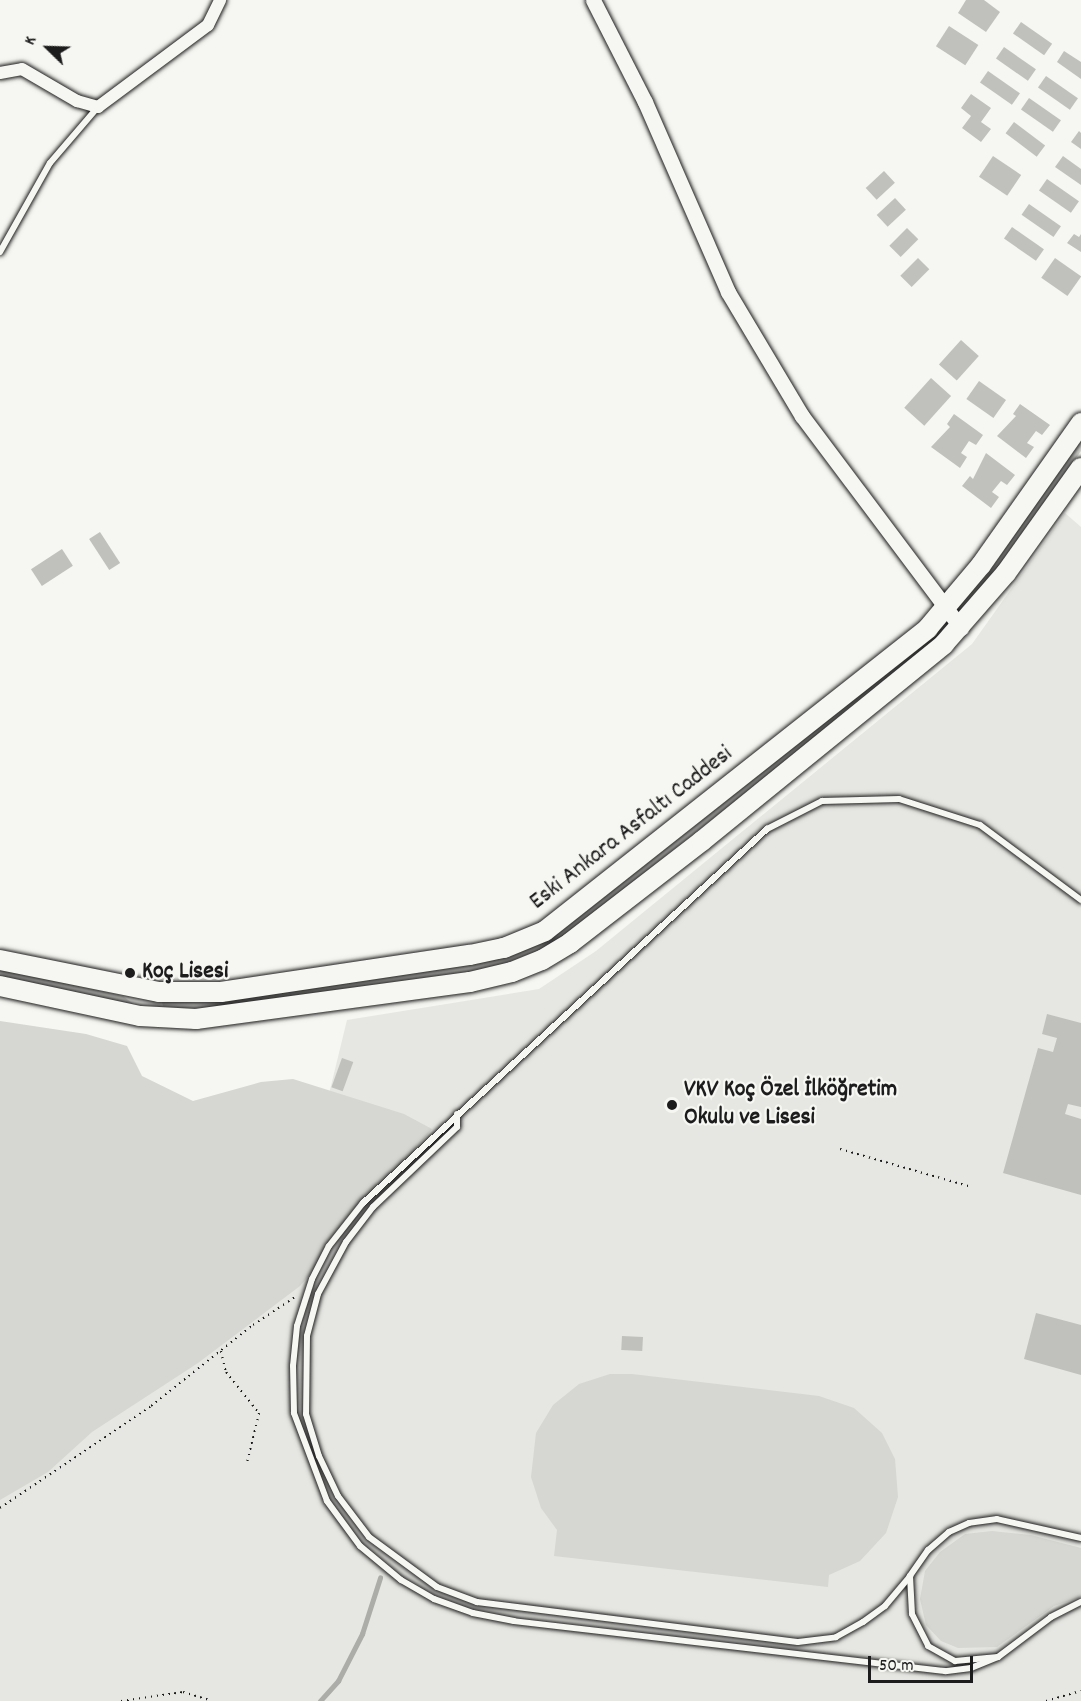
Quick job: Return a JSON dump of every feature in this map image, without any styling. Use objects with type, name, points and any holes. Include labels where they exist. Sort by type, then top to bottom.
[{"type":"main road","name":"Eski Ankara Asfaltı Caddesi","points":[[0,960],[142,990],[187,993],[255,988],[512,945],[545,931],[946,610],[1081,423]]},
{"type":"main road","points":[[0,986],[140,1016],[196,1019],[470,982],[512,972],[570,943],[961,628],[1006,573],[1081,468]]},
{"type":"street","points":[[0,73],[22,69],[77,101],[98,107],[208,26],[220,0]]},
{"type":"street","points":[[593,0],[645,102],[728,292],[802,416],[961,628]]},
{"type":"lane","points":[[0,252],[44,171],[98,107]]},
{"type":"lane","points":[[1079,898],[980,825],[899,799],[822,801],[767,829],[457,1114],[344,1225],[325,1254],[307,1295],[292,1366],[294,1413],[308,1458],[327,1501],[360,1546],[401,1580],[434,1599],[473,1613],[514,1621],[945,1671],[971,1668],[998,1657],[1051,1617],[1081,1602]]},
{"type":"lane","points":[[457,1114],[457,1127],[373,1207],[346,1242],[318,1294],[307,1336],[306,1414],[319,1456],[338,1496],[369,1537],[437,1587],[477,1602],[798,1642],[836,1637],[863,1622],[885,1606],[928,1550],[949,1532],[969,1523],[997,1519],[1081,1538]]},
{"type":"lane","points":[[910,1576],[912,1614],[928,1646],[955,1661],[998,1657]]},
{"type":"path","points":[[840,1149],[972,1187]]},
{"type":"path","points":[[0,1508],[142,1413],[283,1303],[307,1295]]},
{"type":"path","points":[[221,1351],[226,1372],[259,1413],[247,1463]]},
{"type":"path","points":[[1046,1701],[1081,1691]]},
{"type":"path","points":[[121,1701],[183,1692],[212,1701]]},
{"type":"shaded area","points":[[1081,437],[1081,451],[982,589],[978,589]]},
{"type":"shaded area","name":"VKV Koç Özel İlköğretim Okulu ve Lisesi","points":[[1065,513],[1081,527],[1081,1701],[0,1701],[0,1041],[196,1116],[329,1094],[347,1020],[539,989],[596,951],[972,644]]},
{"type":"shaded area","points":[[932,635],[794,755],[552,945],[487,970],[197,1010],[163,1006],[162,1002],[210,1003],[272,994],[561,930]]},
{"type":"shaded area","points":[[0,969],[123,996],[136,1006],[0,977]]},
{"type":"shaded area","points":[[0,1021],[86,1034],[127,1046],[142,1076],[193,1101],[261,1082],[293,1079],[404,1114],[432,1129],[300,1286],[198,1363],[92,1432],[48,1472],[0,1500]]},
{"type":"shaded area","points":[[610,1374],[632,1374],[819,1396],[854,1408],[882,1433],[895,1459],[898,1497],[886,1533],[860,1561],[829,1575],[828,1587],[554,1556],[557,1530],[541,1508],[531,1477],[536,1433],[553,1405],[579,1384]]},
{"type":"shaded area","points":[[992,1531],[1031,1535],[1081,1548],[1081,1597],[1054,1606],[997,1647],[958,1648],[941,1641],[926,1625],[920,1599],[925,1571],[940,1552],[965,1534]]},
{"type":"building","points":[[966,0],[984,0],[1000,12],[986,32],[958,13]]},
{"type":"building","points":[[1021,22],[1052,44],[1044,55],[1013,33]]},
{"type":"building","points":[[949,26],[978,45],[965,65],[936,46]]},
{"type":"building","points":[[1004,47],[1036,69],[1028,81],[996,58]]},
{"type":"building","points":[[1064,51],[1081,62],[1081,79],[1057,62]]},
{"type":"building","points":[[988,71],[1020,93],[1012,105],[980,82]]},
{"type":"building","points":[[1046,76],[1078,98],[1070,110],[1038,87]]},
{"type":"building","points":[[971,94],[991,108],[981,122],[991,129],[981,142],[962,128],[971,116],[961,108]]},
{"type":"building","points":[[1029,98],[1061,120],[1053,132],[1021,109]]},
{"type":"building","points":[[1014,122],[1045,145],[1037,157],[1006,133]]},
{"type":"building","points":[[1079,131],[1081,133],[1081,149],[1071,142]]},
{"type":"building","points":[[993,156],[1021,175],[1007,196],[979,177]]},
{"type":"building","points":[[1063,156],[1081,169],[1081,185],[1055,167]]},
{"type":"building","points":[[884,171],[895,183],[877,200],[866,188]]},
{"type":"building","points":[[1047,179],[1079,201],[1071,213],[1039,190]]},
{"type":"building","points":[[895,198],[906,210],[888,227],[877,215]]},
{"type":"building","points":[[1029,204],[1061,226],[1053,237],[1022,215]]},
{"type":"building","points":[[1012,227],[1044,249],[1036,261],[1004,238]]},
{"type":"building","points":[[907,228],[918,239],[901,257],[889,246]]},
{"type":"building","points":[[1074,234],[1079,237],[1081,234],[1081,252],[1067,243]]},
{"type":"building","points":[[918,258],[929,269],[912,287],[900,276]]},
{"type":"building","points":[[1055,258],[1081,276],[1067,296],[1041,278]]},
{"type":"building","points":[[961,340],[979,356],[957,381],[939,365]]},
{"type":"building","points":[[931,378],[951,396],[924,426],[904,408]]},
{"type":"building","points":[[979,381],[1006,400],[993,418],[966,399]]},
{"type":"building","points":[[1020,404],[1050,425],[1042,435],[1036,431],[1027,443],[1034,447],[1026,458],[997,436],[1016,416],[1013,414]]},
{"type":"building","points":[[954,414],[983,435],[976,445],[969,441],[961,453],[967,457],[960,468],[931,447],[950,427],[947,424]]},
{"type":"building","points":[[986,453],[1015,475],[1007,485],[1001,481],[992,492],[999,497],[991,508],[962,486],[970,476],[973,479]]},
{"type":"building","points":[[100,532],[120,563],[109,570],[89,539]]},
{"type":"building","points":[[62,549],[73,566],[42,586],[31,569]]},
{"type":"building","points":[[1047,1014],[1081,1023],[1081,1107],[1068,1104],[1065,1114],[1081,1119],[1081,1195],[1003,1173],[1038,1048],[1053,1052],[1057,1038],[1042,1034]]},
{"type":"building","points":[[342,1058],[353,1062],[343,1091],[331,1087]]},
{"type":"building","points":[[1036,1313],[1081,1325],[1081,1375],[1024,1359]]},
{"type":"building","points":[[622,1336],[643,1337],[642,1351],[621,1350]]},
{"type":"waterway","points":[[320,1701],[338,1681],[362,1634],[380,1578]]},
{"type":"place","name":"Koç Lisesi","points":[[130,973]]},
{"type":"place","name":"VKV Koç Özel İlköğretim Okulu ve Lisesi","points":[[672,1105]]}]
